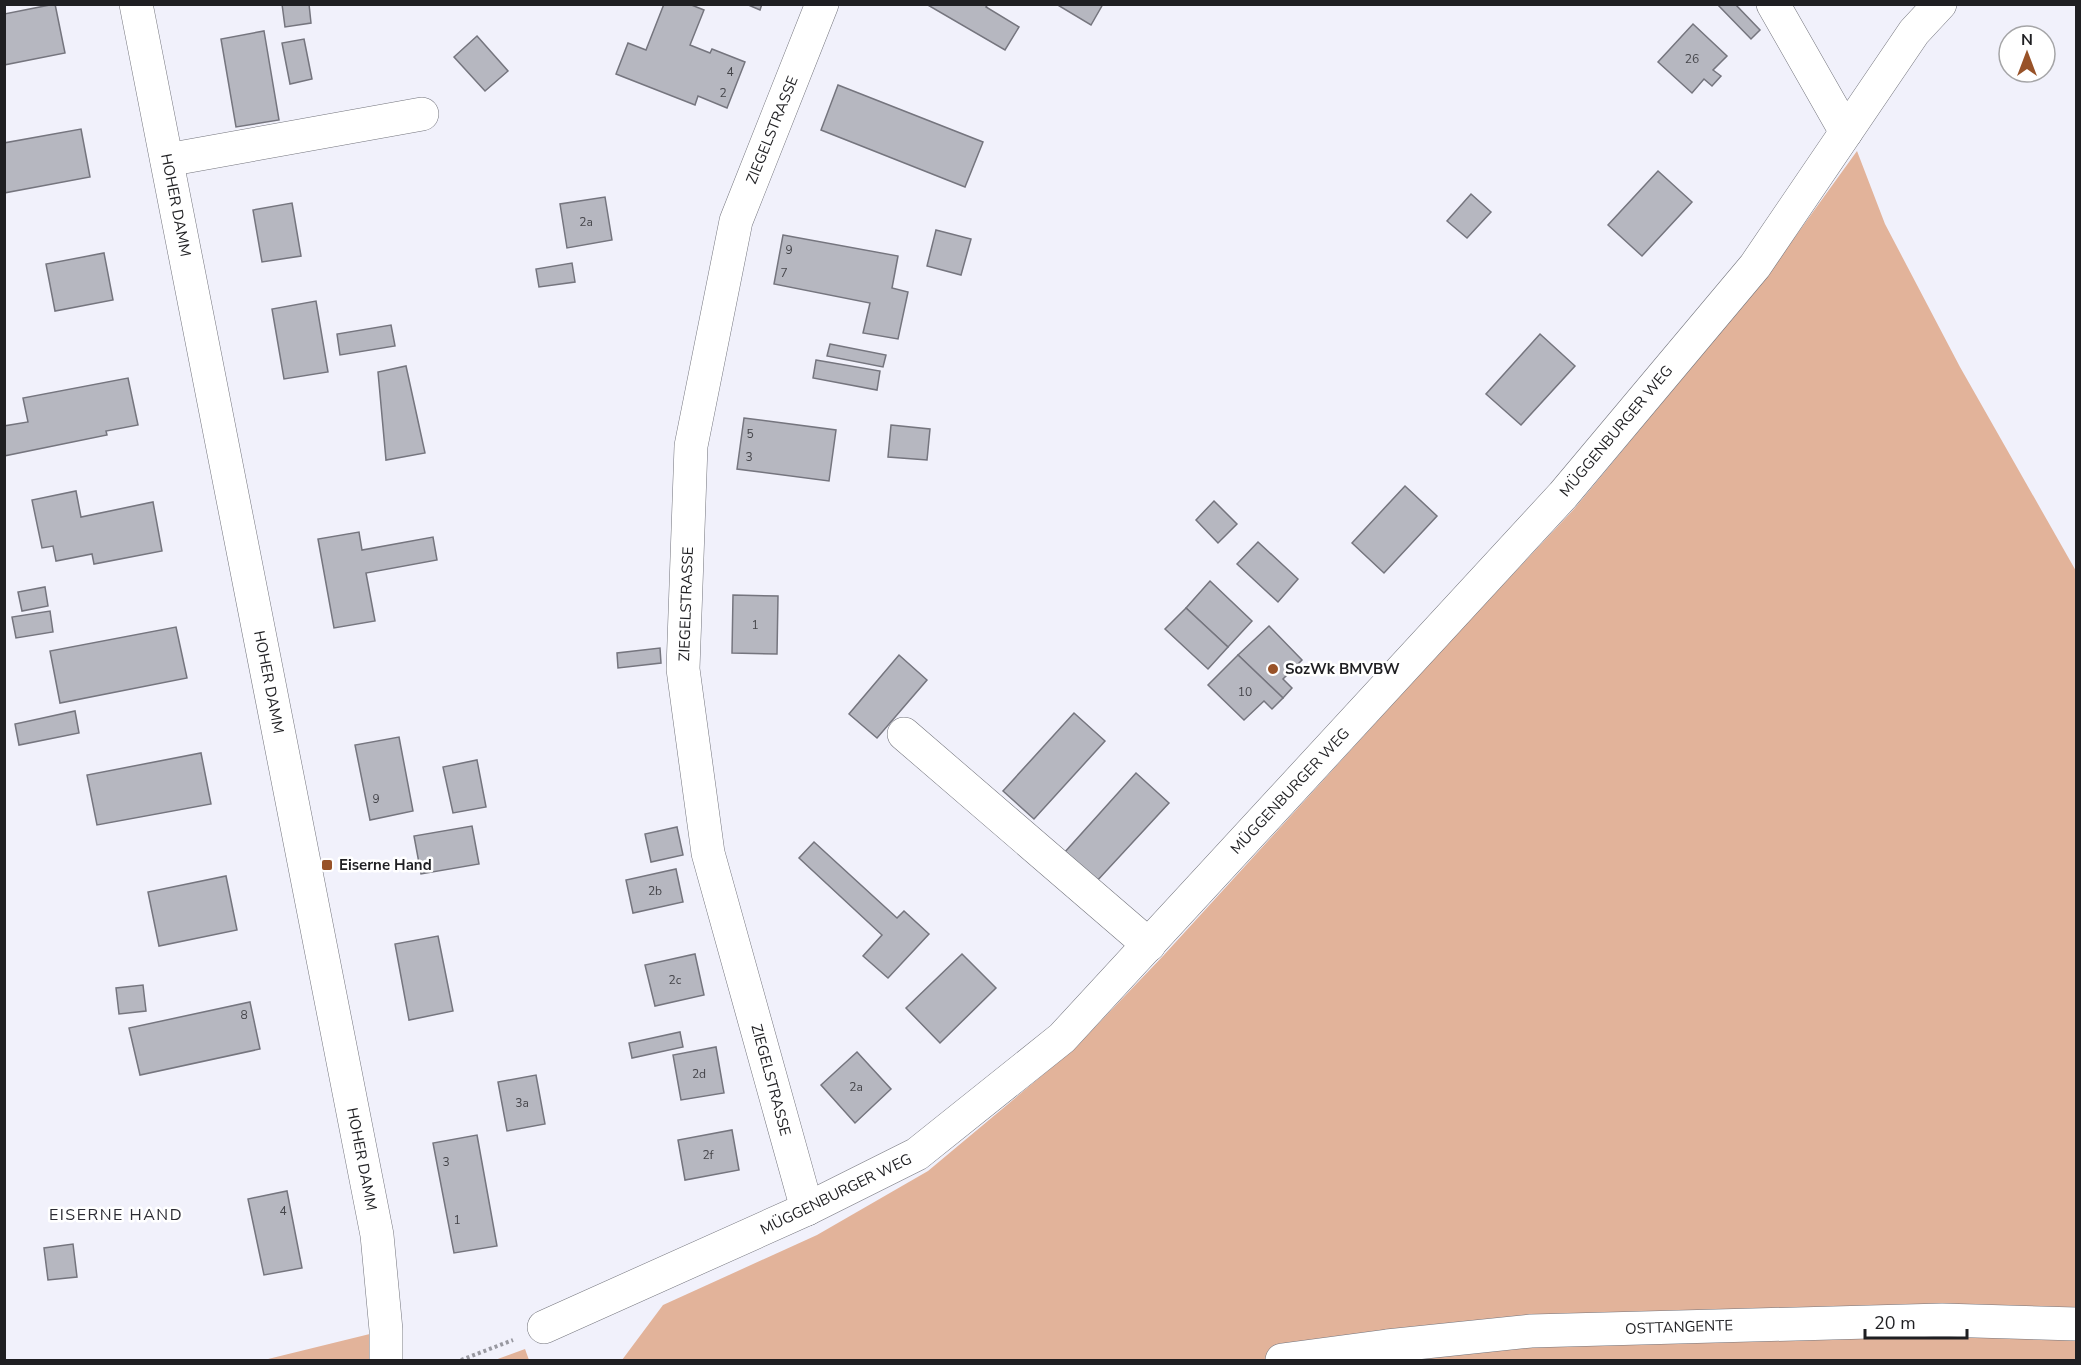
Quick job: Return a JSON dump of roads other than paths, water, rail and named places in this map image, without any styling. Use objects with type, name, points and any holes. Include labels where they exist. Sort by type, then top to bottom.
[{"type":"street","name":"HOHER DAMM","points":[[136,4],[377,1235],[386,1330],[386,1360]]},
{"type":"street","name":"ZIEGELSTRASSE","points":[[807,1209],[708,853],[683,669],[691,446],[736,221],[822,4]]},
{"type":"street","points":[[1773,4],[1846,132]]},
{"type":"street","name":"MÜGGENBURGER WEG","points":[[544,1328],[807,1209],[917,1154],[1062,1038],[1563,495],[1755,266],[1914,32],[1940,4]]},
{"type":"street","points":[[167,160],[422,114]]},
{"type":"street","points":[[904,734],[1149,945]]},
{"type":"street","name":"OSTTANGENTE","points":[[1282,1360],[1531,1331],[1942,1320],[2076,1324]]},
{"type":"place","name":"SozWk BMVBW","points":[[1273,669]]},
{"type":"place","name":"Eiserne Hand","points":[[327,865]]},
{"type":"district","name":"EISERNE HAND","points":[[116,1215]]}]
